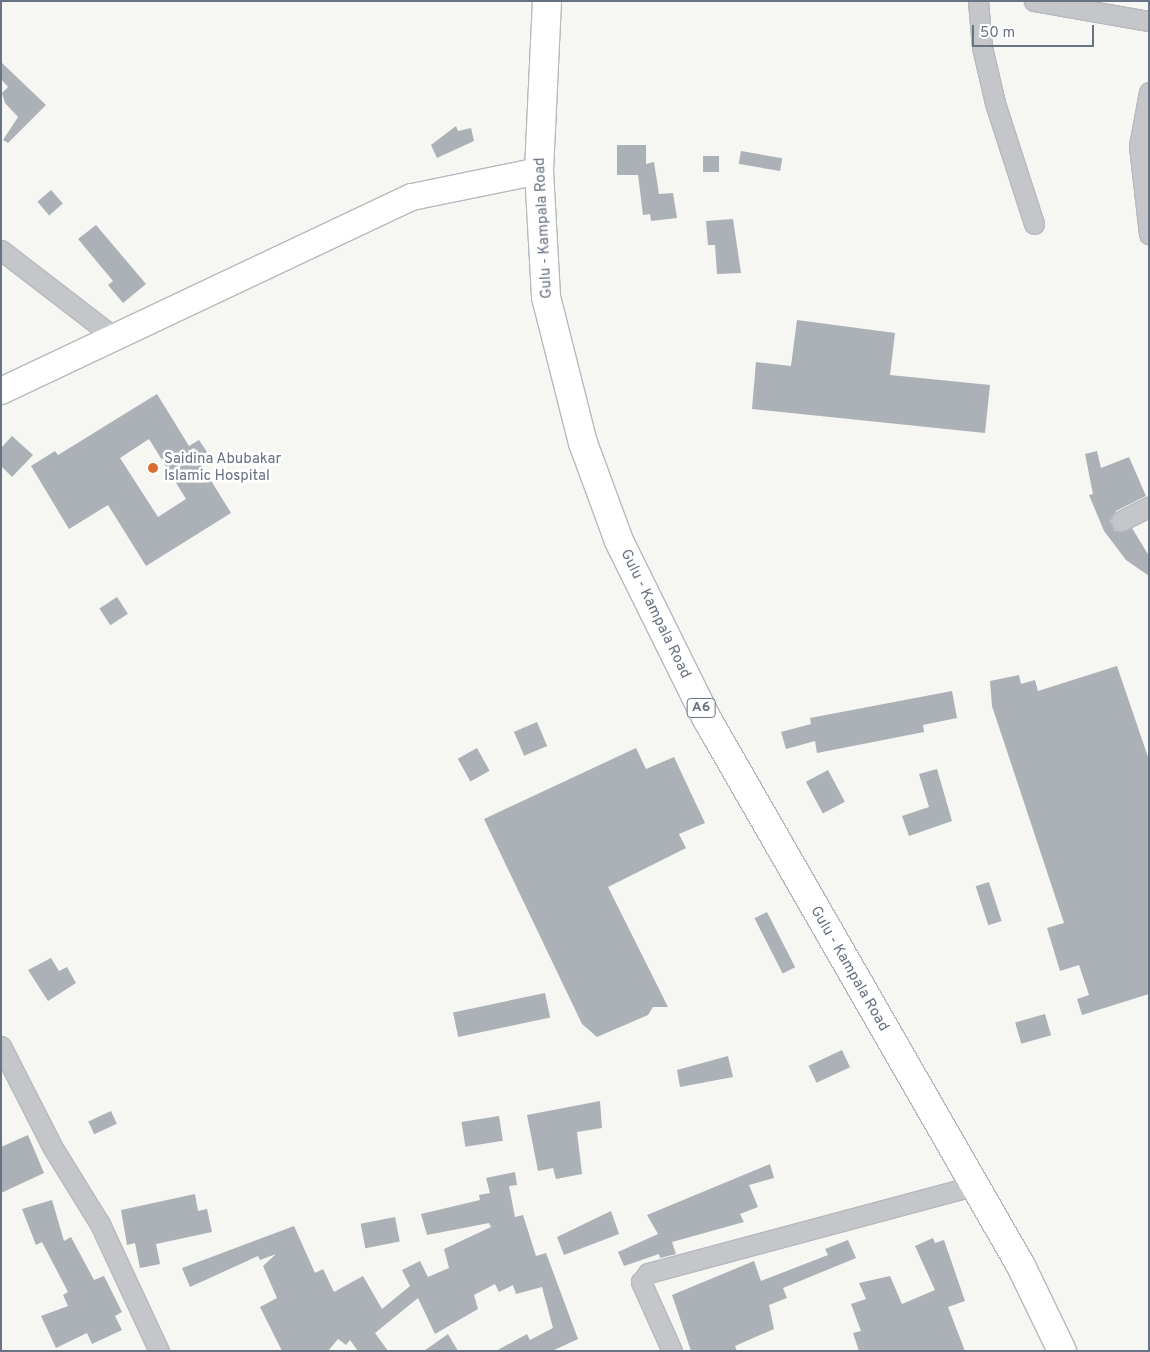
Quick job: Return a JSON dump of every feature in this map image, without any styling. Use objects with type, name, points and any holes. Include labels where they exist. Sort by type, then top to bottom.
[{"type":"main road","name":"Gulu - Kampala Road","points":[[547,1],[540,171],[546,297],[555,345],[583,443],[620,541],[707,719],[973,1186],[1021,1266],[1062,1351]]},
{"type":"street","points":[[978,1],[979,30],[995,103],[1034,224]]},
{"type":"street","points":[[1034,1],[1149,21]]},
{"type":"street","points":[[1149,92],[1139,146],[1149,234]]},
{"type":"street","points":[[1,391],[412,198],[540,171]]},
{"type":"street","points":[[1,250],[114,337]]},
{"type":"street","points":[[1121,521],[1149,507]]},
{"type":"street","points":[[4,1057],[53,1148],[100,1224],[159,1351]]},
{"type":"street","points":[[672,1351],[641,1282],[645,1274],[973,1186]]},
{"type":"building","points":[[1,62],[46,105],[8,143],[3,140],[18,117],[5,103],[2,93],[8,87],[1,79]]},
{"type":"building","points":[[456,126],[458,131],[471,128],[474,141],[437,158],[431,145]]},
{"type":"building","points":[[617,145],[646,145],[646,164],[654,162],[659,194],[673,193],[677,218],[651,221],[650,214],[643,215],[638,175],[617,175]]},
{"type":"building","points":[[741,151],[782,158],[780,171],[739,164]]},
{"type":"building","points":[[703,156],[719,156],[719,172],[703,172]]},
{"type":"building","points":[[51,190],[63,204],[49,215],[37,202]]},
{"type":"building","points":[[733,219],[741,273],[717,274],[715,245],[708,245],[706,221]]},
{"type":"building","points":[[96,225],[146,284],[123,303],[108,285],[113,281],[78,239]]},
{"type":"building","points":[[797,320],[895,333],[890,375],[990,385],[985,433],[752,409],[756,362],[791,366]]},
{"type":"building","points":[[157,394],[189,446],[199,440],[207,452],[197,458],[231,513],[146,566],[108,505],[69,529],[31,466],[55,451],[58,455]],"holes":[[[149,439],[186,499],[158,517],[120,458]]]},
{"type":"building","points":[[12,436],[33,455],[12,477],[1,466],[1,448]]},
{"type":"building","points":[[1097,451],[1101,468],[1129,457],[1146,496],[1116,511],[1110,521],[1115,531],[1132,528],[1149,556],[1149,576],[1126,560],[1104,531],[1089,495],[1093,494],[1085,454]]},
{"type":"building","points":[[117,597],[128,614],[110,625],[99,608]]},
{"type":"building","points":[[1117,666],[1149,760],[1149,994],[1082,1015],[1077,999],[1089,995],[1079,965],[1060,971],[1047,928],[1064,923],[992,706],[990,681],[1019,675],[1021,684],[1035,680],[1038,691]]},
{"type":"building","points":[[952,691],[957,718],[923,725],[924,732],[817,753],[815,741],[786,749],[781,732],[811,724],[810,718]]},
{"type":"building","points":[[537,722],[547,746],[524,756],[514,732]]},
{"type":"building","points":[[477,748],[490,771],[470,781],[458,759]]},
{"type":"building","points":[[636,748],[646,769],[674,757],[705,823],[679,834],[686,848],[608,887],[668,1007],[653,1007],[648,1015],[597,1037],[582,1024],[484,819]]},
{"type":"building","points":[[937,769],[952,821],[909,836],[902,816],[929,807],[919,774]]},
{"type":"building","points":[[828,770],[845,802],[823,814],[806,782]]},
{"type":"building","points":[[989,882],[1002,921],[988,925],[976,886]]},
{"type":"building","points":[[767,912],[795,967],[783,974],[755,918]]},
{"type":"building","points":[[51,958],[59,971],[67,967],[76,983],[48,1001],[28,970]]},
{"type":"building","points":[[545,993],[550,1017],[458,1037],[453,1013]]},
{"type":"building","points":[[1045,1014],[1051,1035],[1021,1044],[1015,1023]]},
{"type":"building","points":[[842,1050],[850,1067],[816,1083],[808,1066]]},
{"type":"building","points":[[728,1056],[733,1077],[680,1087],[677,1070]]},
{"type":"building","points":[[600,1101],[602,1128],[577,1132],[582,1174],[556,1179],[553,1168],[538,1171],[527,1115]]},
{"type":"building","points":[[111,1111],[117,1124],[94,1134],[88,1122]]},
{"type":"building","points":[[499,1116],[503,1141],[465,1147],[461,1122]]},
{"type":"building","points":[[28,1135],[44,1173],[1,1193],[1,1147]]},
{"type":"building","points":[[770,1164],[774,1178],[749,1185],[758,1207],[740,1214],[744,1222],[672,1242],[676,1254],[660,1258],[659,1254],[624,1266],[618,1252],[658,1234],[647,1215]]},
{"type":"building","points":[[515,1172],[517,1185],[509,1186],[515,1217],[523,1215],[536,1256],[546,1253],[578,1339],[552,1351],[496,1351],[527,1334],[530,1340],[553,1328],[542,1287],[516,1294],[513,1285],[499,1292],[495,1284],[474,1295],[478,1309],[435,1334],[418,1298],[375,1333],[388,1351],[358,1351],[350,1340],[346,1345],[338,1339],[328,1351],[282,1351],[260,1307],[277,1298],[263,1266],[276,1254],[260,1260],[258,1256],[190,1287],[182,1268],[294,1226],[315,1273],[323,1269],[334,1292],[363,1276],[382,1309],[410,1286],[402,1270],[420,1261],[428,1277],[449,1268],[444,1249],[491,1227],[489,1223],[427,1235],[421,1214],[480,1200],[479,1195],[490,1193],[486,1178]]},
{"type":"building","points":[[195,1194],[198,1211],[207,1209],[212,1232],[156,1244],[160,1264],[140,1268],[135,1243],[127,1245],[121,1210]]},
{"type":"building","points":[[52,1200],[64,1241],[71,1237],[94,1280],[104,1276],[122,1312],[115,1316],[122,1330],[92,1344],[87,1333],[56,1348],[41,1316],[68,1306],[63,1295],[68,1292],[42,1242],[36,1245],[22,1209]]},
{"type":"building","points":[[611,1211],[619,1234],[564,1255],[557,1237]]},
{"type":"building","points":[[395,1217],[400,1242],[365,1248],[361,1224]]},
{"type":"building","points":[[933,1238],[935,1243],[944,1240],[965,1301],[948,1307],[965,1351],[859,1351],[853,1333],[861,1331],[851,1304],[866,1299],[859,1283],[890,1276],[902,1304],[935,1290],[915,1246]]},
{"type":"building","points":[[848,1240],[856,1258],[783,1288],[787,1298],[769,1305],[774,1329],[735,1346],[737,1351],[691,1351],[672,1295],[754,1261],[761,1281],[828,1255],[825,1249]]},
{"type":"building","points":[[448,1334],[458,1351],[424,1351]]},
{"type":"place","name":"Saidina Abubakar Islamic Hospital","points":[[153,468]]}]
